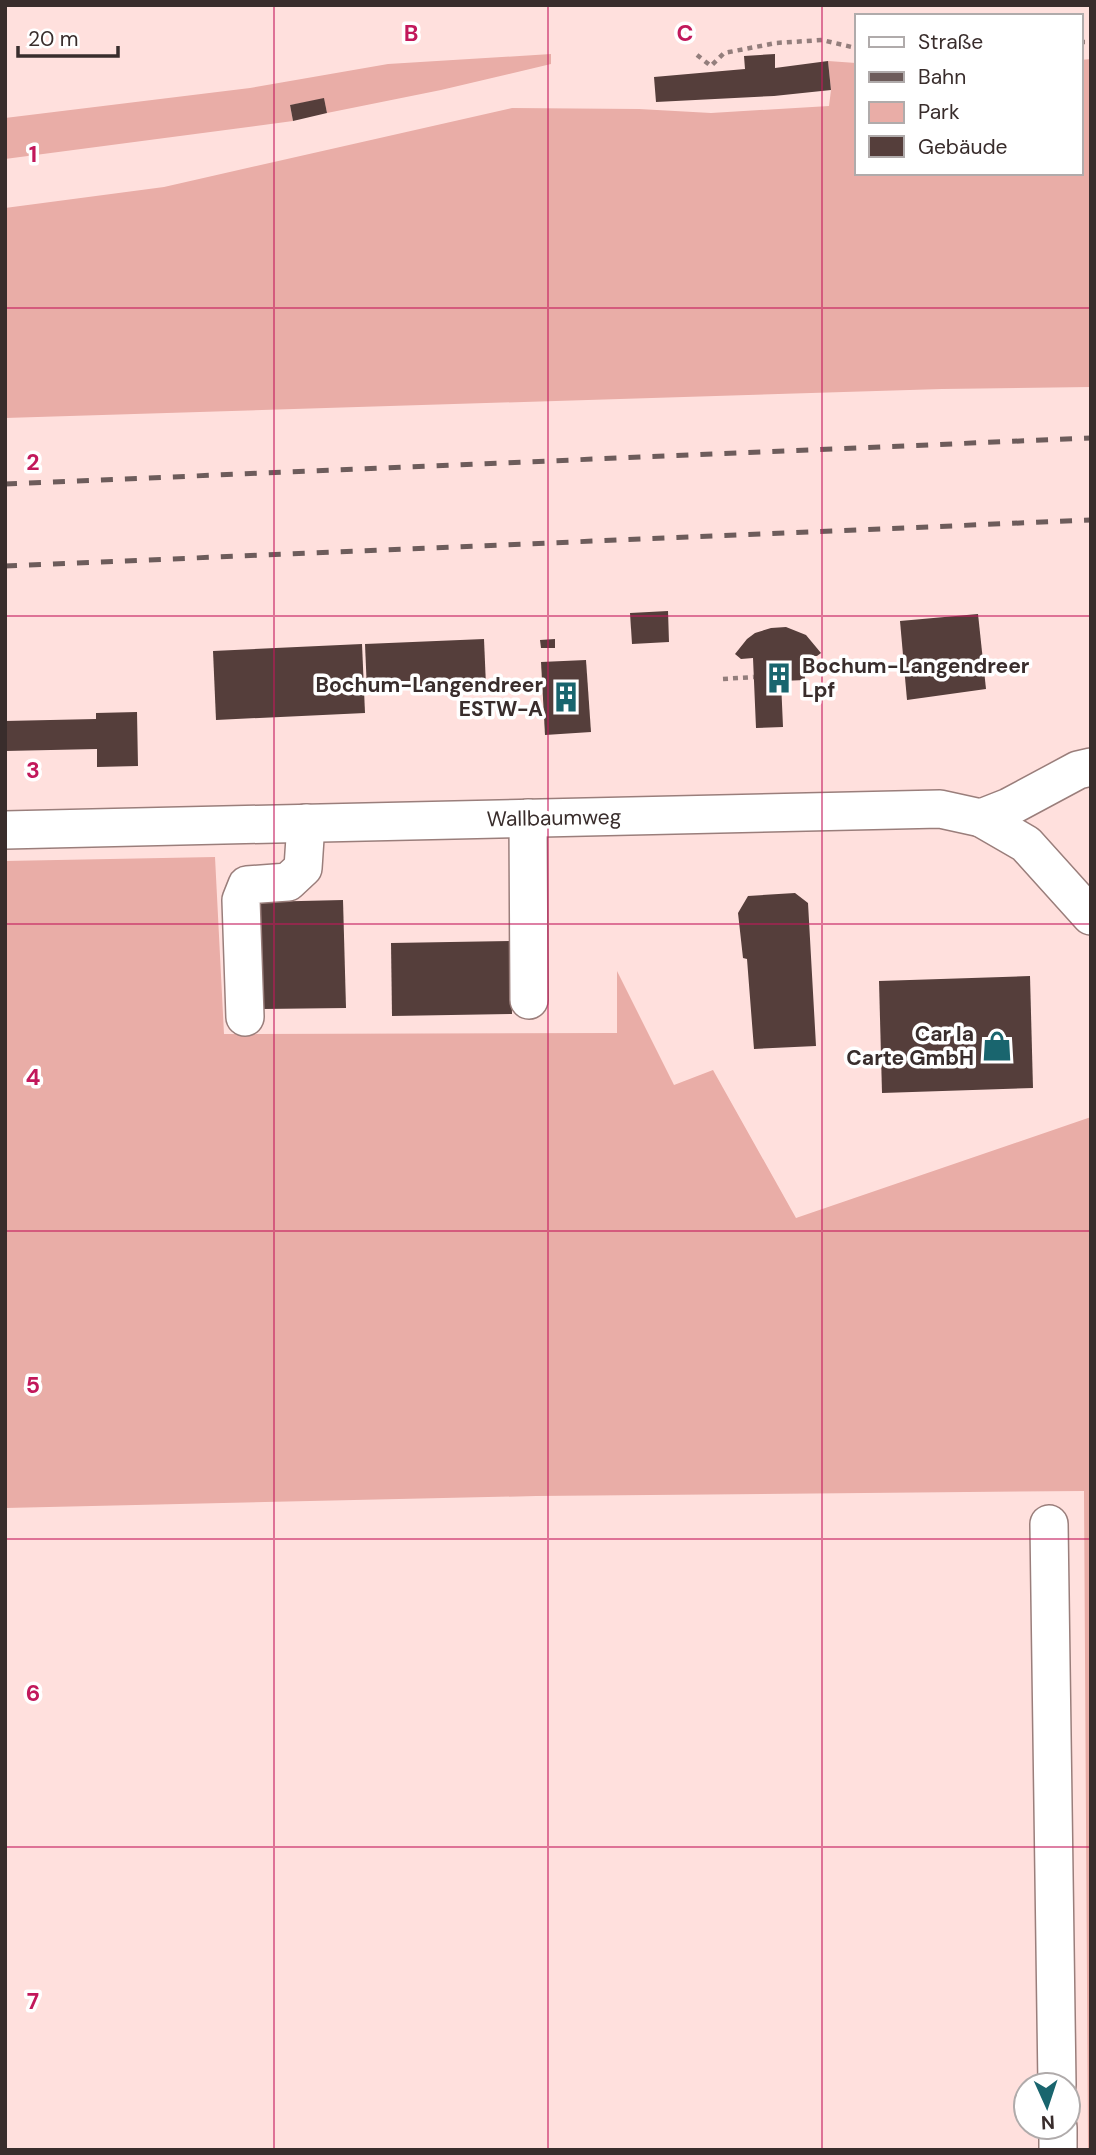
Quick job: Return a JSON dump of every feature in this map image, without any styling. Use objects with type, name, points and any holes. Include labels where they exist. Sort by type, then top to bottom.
[{"type":"street","points":[[981,818],[1010,807],[1078,769],[1091,767]]},
{"type":"street","name":"Wallbaumweg","points":[[5,831],[940,809],[981,818],[1026,844],[1091,916]]},
{"type":"street","points":[[528,818],[529,1000]]},
{"type":"street","points":[[245,1017],[241,900],[247,885],[288,883],[303,868],[306,823]]},
{"type":"street","points":[[1049,1524],[1057,2071]]},
{"type":"path","points":[[698,55],[711,66],[724,52],[776,43],[822,40],[855,48]]},
{"type":"path","points":[[723,679],[754,677]]},
{"type":"green space","points":[[551,54],[551,64],[327,113],[324,99],[290,105],[293,121],[5,159],[5,118],[250,88],[388,64]]},
{"type":"green space","points":[[1091,59],[1091,387],[942,389],[5,418],[5,208],[164,187],[512,108],[639,109],[711,113],[829,106],[831,90],[828,61],[855,63],[855,175],[1082,175],[1082,60]]},
{"type":"green space","points":[[215,857],[224,1034],[617,1033],[617,971],[674,1085],[713,1070],[796,1218],[1091,1117],[1091,2150],[1088,2150],[1084,1491],[536,1496],[5,1508],[5,861]]},
{"type":"building","points":[[775,54],[775,68],[828,61],[831,90],[656,102],[654,77],[745,69],[744,56]]},
{"type":"building","points":[[324,98],[327,113],[293,121],[290,105]]},
{"type":"building","points":[[668,611],[669,642],[632,644],[630,613]]},
{"type":"building","points":[[978,614],[986,689],[907,700],[900,621]]},
{"type":"building","name":"Bochum-Langendreer Lpf","points":[[786,627],[806,635],[821,653],[817,656],[804,656],[805,680],[781,681],[783,727],[756,728],[753,658],[741,659],[735,654],[755,633]]},
{"type":"building","points":[[484,639],[486,686],[367,691],[365,644]]},
{"type":"building","points":[[555,639],[555,648],[541,648],[540,640]]},
{"type":"building","points":[[362,644],[365,713],[216,720],[213,651]]},
{"type":"building","name":"Bochum-Langendreer ESTW-A","points":[[586,660],[591,732],[545,735],[541,662]]},
{"type":"building","points":[[137,712],[138,766],[97,767],[97,749],[5,751],[5,721],[96,719],[96,713]]},
{"type":"building","points":[[795,893],[808,903],[816,1046],[754,1049],[747,959],[743,958],[738,913],[748,896]]},
{"type":"building","points":[[343,900],[346,1008],[263,1009],[259,902]]},
{"type":"building","points":[[510,941],[512,1014],[392,1016],[391,943]]},
{"type":"building","points":[[1030,976],[1033,1088],[882,1093],[879,981]]},
{"type":"railway","points":[[5,484],[1091,438]]},
{"type":"railway","points":[[5,566],[1091,520]]},
{"type":"place","name":"Bochum-Langendreer Lpf","points":[[779,678]]},
{"type":"place","name":"Bochum-Langendreer ESTW-A","points":[[566,697]]},
{"type":"place","name":"Car la Carte GmbH","points":[[997,1046]]}]
